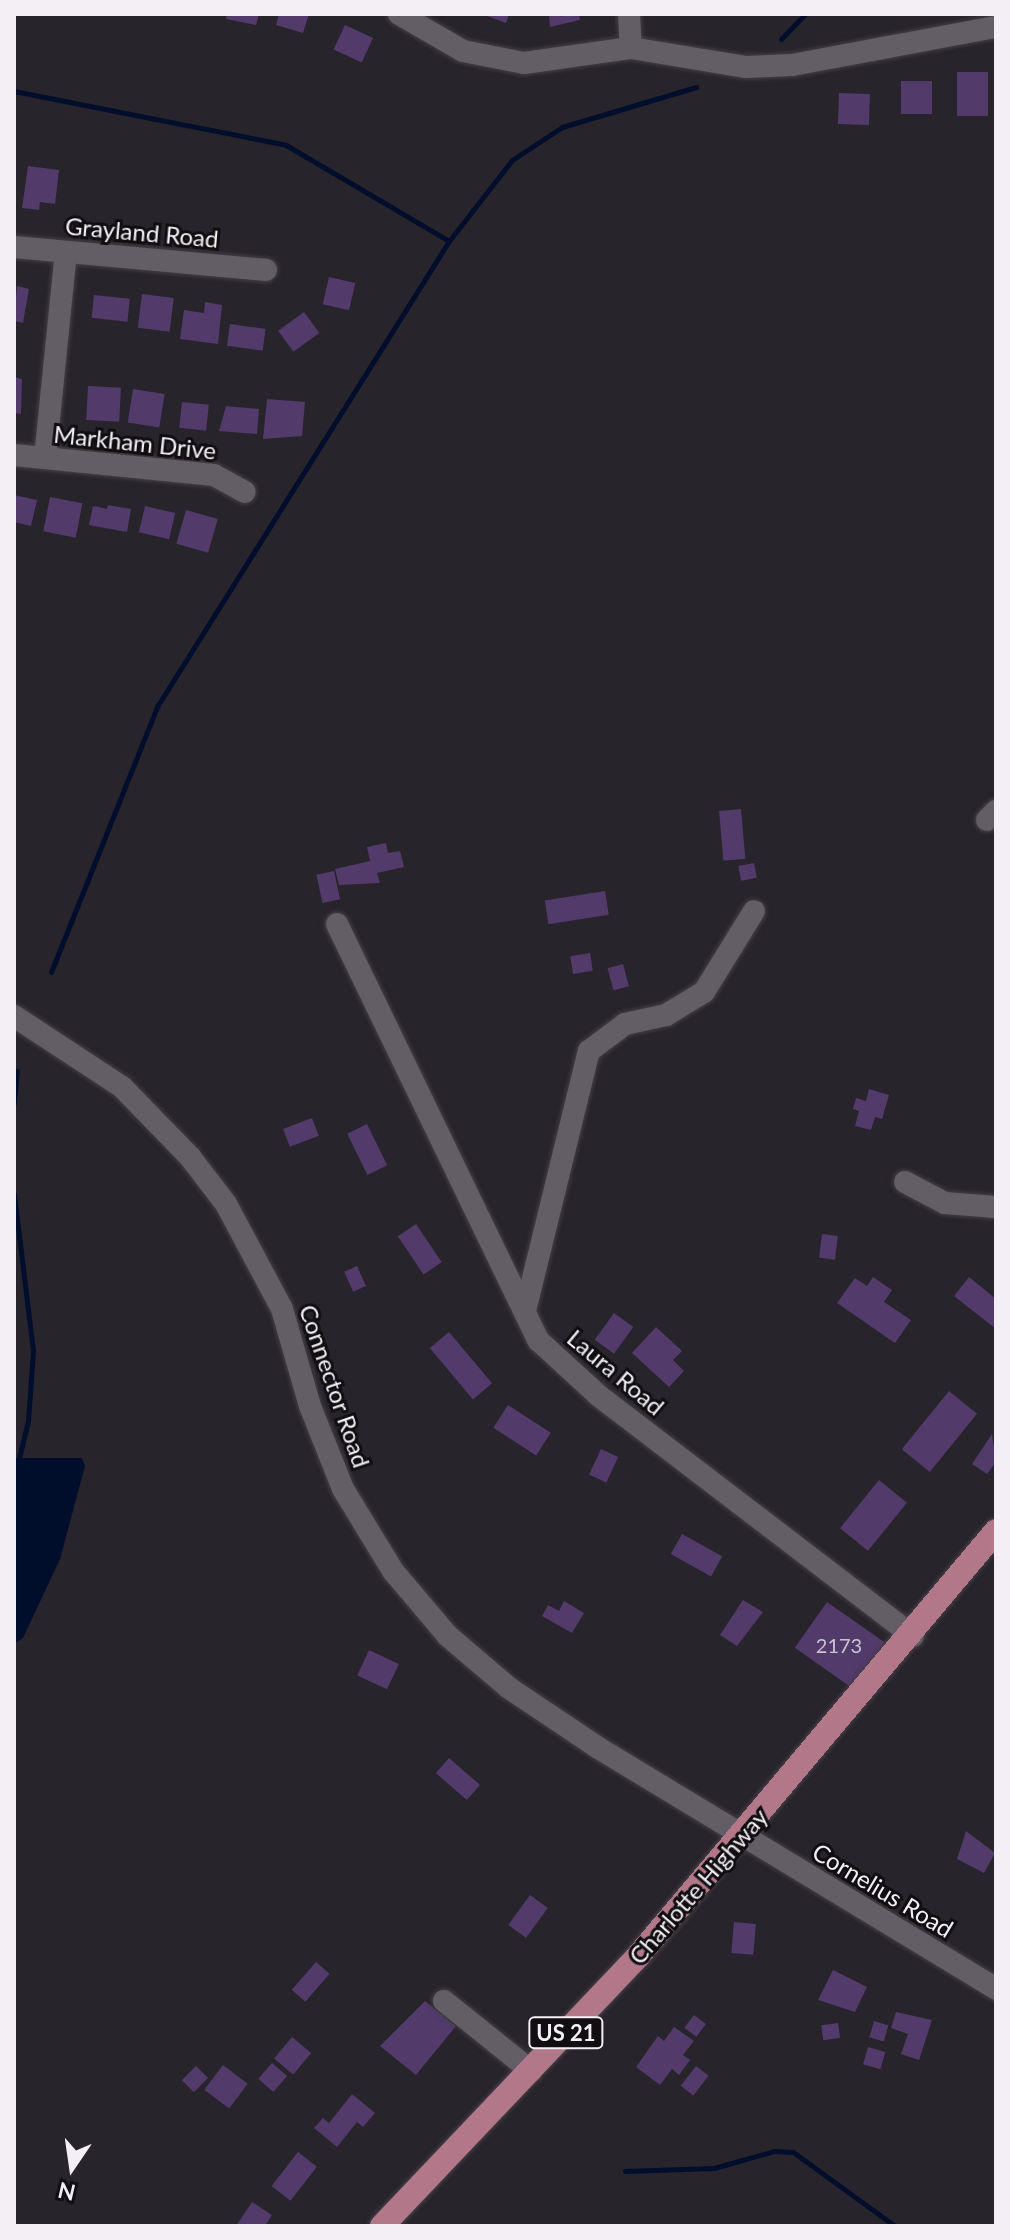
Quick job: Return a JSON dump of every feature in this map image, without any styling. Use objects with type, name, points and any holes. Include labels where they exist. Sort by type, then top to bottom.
[{"type":"main road","name":"Charlotte Highway","points":[[382,2226],[531,2071],[743,1836],[913,1636],[996,1531]]},
{"type":"street","points":[[399,14],[463,51],[494,60],[524,63],[631,48],[746,67],[792,65],[996,27]]},
{"type":"street","points":[[629,14],[631,48]]},
{"type":"street","name":"Grayland Road","points":[[14,247],[266,270]]},
{"type":"street","points":[[45,458],[66,252]]},
{"type":"street","name":"Markham Drive","points":[[14,455],[214,475],[245,492]]},
{"type":"street","points":[[525,1311],[589,1051],[625,1024],[666,1015],[704,992],[754,911]]},
{"type":"street","name":"Laura Road","points":[[337,924],[539,1341],[599,1396],[913,1636]]},
{"type":"street","name":"Connector Road","points":[[14,1016],[122,1087],[190,1157],[226,1204],[282,1309],[310,1406],[343,1489],[363,1527],[422,1608],[476,1662],[539,1709],[743,1836]]},
{"type":"street","points":[[905,1182],[945,1203],[996,1207]]},
{"type":"street","name":"Cornelius Road","points":[[743,1836],[996,1989]]},
{"type":"street","points":[[444,2001],[531,2071]]},
{"type":"water","points":[[14,1458],[82,1458],[85,1466],[60,1559],[23,1638],[14,1644]]},
{"type":"building","points":[[227,14],[259,14],[256,25],[226,19]]},
{"type":"building","points":[[279,14],[309,14],[303,33],[276,25]]},
{"type":"building","points":[[482,14],[509,14],[506,23]]},
{"type":"building","points":[[549,14],[579,14],[580,20],[550,27]]},
{"type":"building","points":[[345,25],[373,38],[362,63],[334,49]]},
{"type":"building","points":[[957,72],[988,72],[988,116],[957,116]]},
{"type":"building","points":[[901,81],[932,81],[932,114],[901,114]]},
{"type":"building","points":[[839,93],[870,94],[869,125],[838,124]]},
{"type":"building","points":[[28,166],[59,170],[55,204],[40,202],[39,210],[22,208]]},
{"type":"building","points":[[329,277],[355,283],[349,310],[323,304]]},
{"type":"building","points":[[17,286],[29,289],[23,323],[14,321]]},
{"type":"building","points":[[142,294],[174,298],[170,332],[138,328]]},
{"type":"building","points":[[94,295],[130,299],[127,322],[92,318]]},
{"type":"building","points":[[205,302],[222,305],[218,344],[180,339],[184,310],[204,313]]},
{"type":"building","points":[[304,312],[319,333],[293,352],[278,331]]},
{"type":"building","points":[[230,324],[266,329],[263,351],[227,346]]},
{"type":"building","points":[[14,377],[22,379],[21,414],[14,413]]},
{"type":"building","points":[[88,386],[121,388],[119,422],[86,420]]},
{"type":"building","points":[[133,389],[165,394],[159,428],[128,423]]},
{"type":"building","points":[[267,399],[305,402],[302,436],[263,439]]},
{"type":"building","points":[[182,402],[209,405],[206,431],[179,428]]},
{"type":"building","points":[[226,406],[259,409],[257,434],[219,431]]},
{"type":"building","points":[[14,495],[37,500],[31,526],[14,522]]},
{"type":"building","points":[[50,497],[82,503],[76,538],[43,531]]},
{"type":"building","points":[[108,505],[131,509],[127,532],[89,525],[93,506],[107,509]]},
{"type":"building","points":[[145,506],[175,513],[169,539],[139,532]]},
{"type":"building","points":[[186,510],[218,519],[208,553],[176,544]]},
{"type":"building","points":[[741,809],[745,859],[723,861],[719,811]]},
{"type":"building","points":[[386,843],[388,853],[400,851],[404,867],[377,873],[380,883],[339,885],[335,869],[370,861],[367,847]]},
{"type":"building","points":[[754,863],[757,878],[741,881],[738,866]]},
{"type":"building","points":[[334,871],[340,899],[322,903],[316,875]]},
{"type":"building","points":[[605,891],[609,915],[549,924],[545,901]]},
{"type":"building","points":[[590,953],[593,971],[573,974],[570,956]]},
{"type":"building","points":[[623,964],[629,986],[613,990],[608,968]]},
{"type":"building","points":[[869,1089],[889,1095],[882,1119],[875,1117],[871,1130],[855,1126],[859,1111],[853,1109],[856,1098],[866,1101]]},
{"type":"building","points":[[312,1118],[319,1136],[290,1147],[283,1129]]},
{"type":"building","points":[[367,1124],[387,1165],[367,1175],[347,1134]]},
{"type":"building","points":[[416,1224],[442,1262],[423,1274],[398,1236]]},
{"type":"building","points":[[822,1234],[838,1236],[835,1260],[819,1258]]},
{"type":"building","points":[[357,1266],[366,1286],[353,1292],[344,1272]]},
{"type":"building","points":[[873,1277],[892,1290],[884,1302],[911,1320],[895,1343],[837,1303],[855,1278],[867,1286]]},
{"type":"building","points":[[969,1277],[996,1299],[996,1329],[954,1296]]},
{"type":"building","points":[[614,1313],[633,1327],[614,1354],[595,1340]]},
{"type":"building","points":[[656,1327],[682,1351],[673,1360],[684,1371],[669,1387],[632,1353]]},
{"type":"building","points":[[449,1332],[492,1383],[473,1399],[430,1348]]},
{"type":"building","points":[[949,1391],[977,1414],[930,1472],[902,1449]]},
{"type":"building","points":[[508,1405],[551,1433],[536,1455],[493,1428]]},
{"type":"building","points":[[992,1434],[996,1462],[987,1474],[972,1464]]},
{"type":"building","points":[[601,1449],[618,1457],[606,1482],[589,1474]]},
{"type":"building","points":[[879,1480],[907,1503],[868,1551],[840,1528]]},
{"type":"building","points":[[682,1534],[722,1556],[711,1576],[671,1554]]},
{"type":"building","points":[[743,1600],[763,1612],[737,1646],[720,1635]]},
{"type":"building","points":[[564,1601],[584,1613],[572,1633],[542,1616],[548,1605],[559,1611]]},
{"type":"building","points":[[827,1602],[886,1643],[854,1689],[795,1648]]},
{"type":"building","points":[[369,1650],[399,1664],[387,1689],[357,1675]]},
{"type":"building","points":[[449,1758],[480,1785],[467,1800],[436,1773]]},
{"type":"building","points":[[966,1831],[995,1853],[984,1873],[957,1859]]},
{"type":"building","points":[[530,1895],[548,1908],[526,1938],[508,1925]]},
{"type":"building","points":[[734,1922],[756,1924],[753,1955],[731,1953]]},
{"type":"building","points":[[316,1962],[330,1974],[305,2002],[292,1990]]},
{"type":"building","points":[[833,1970],[867,1987],[855,2012],[818,2000]]},
{"type":"building","points":[[425,2001],[456,2026],[416,2075],[380,2046]]},
{"type":"building","points":[[896,2012],[932,2020],[919,2060],[901,2054],[908,2034],[891,2028]]},
{"type":"building","points":[[694,2015],[706,2024],[696,2037],[684,2028]]},
{"type":"building","points":[[874,2021],[888,2025],[884,2041],[869,2037]]},
{"type":"building","points":[[838,2023],[840,2038],[823,2040],[821,2025]]},
{"type":"building","points":[[674,2027],[694,2041],[683,2055],[690,2060],[679,2075],[672,2069],[660,2085],[636,2067],[658,2036],[664,2041]]},
{"type":"building","points":[[292,2037],[311,2053],[293,2075],[274,2058]]},
{"type":"building","points":[[868,2047],[885,2052],[880,2069],[863,2064]]},
{"type":"building","points":[[272,2063],[287,2076],[273,2092],[258,2079]]},
{"type":"building","points":[[223,2065],[248,2084],[229,2108],[204,2090]]},
{"type":"building","points":[[196,2066],[208,2078],[194,2092],[182,2080]]},
{"type":"building","points":[[696,2066],[709,2076],[693,2096],[681,2086]]},
{"type":"building","points":[[352,2094],[375,2113],[363,2127],[357,2122],[337,2147],[314,2128],[323,2118],[329,2123]]},
{"type":"building","points":[[298,2152],[317,2167],[290,2201],[272,2186]]},
{"type":"building","points":[[252,2202],[272,2215],[265,2226],[236,2226]]},
{"type":"waterway","points":[[781,39],[805,14]]},
{"type":"waterway","points":[[51,972],[158,705],[449,241],[512,160],[562,127],[696,87]]},
{"type":"waterway","points":[[14,91],[286,145],[449,241]]},
{"type":"waterway","points":[[14,1103],[17,1071]]},
{"type":"waterway","points":[[14,1194],[33,1351],[28,1421],[18,1462]]},
{"type":"waterway","points":[[625,2171],[714,2168],[774,2151],[793,2152],[895,2226]]}]
